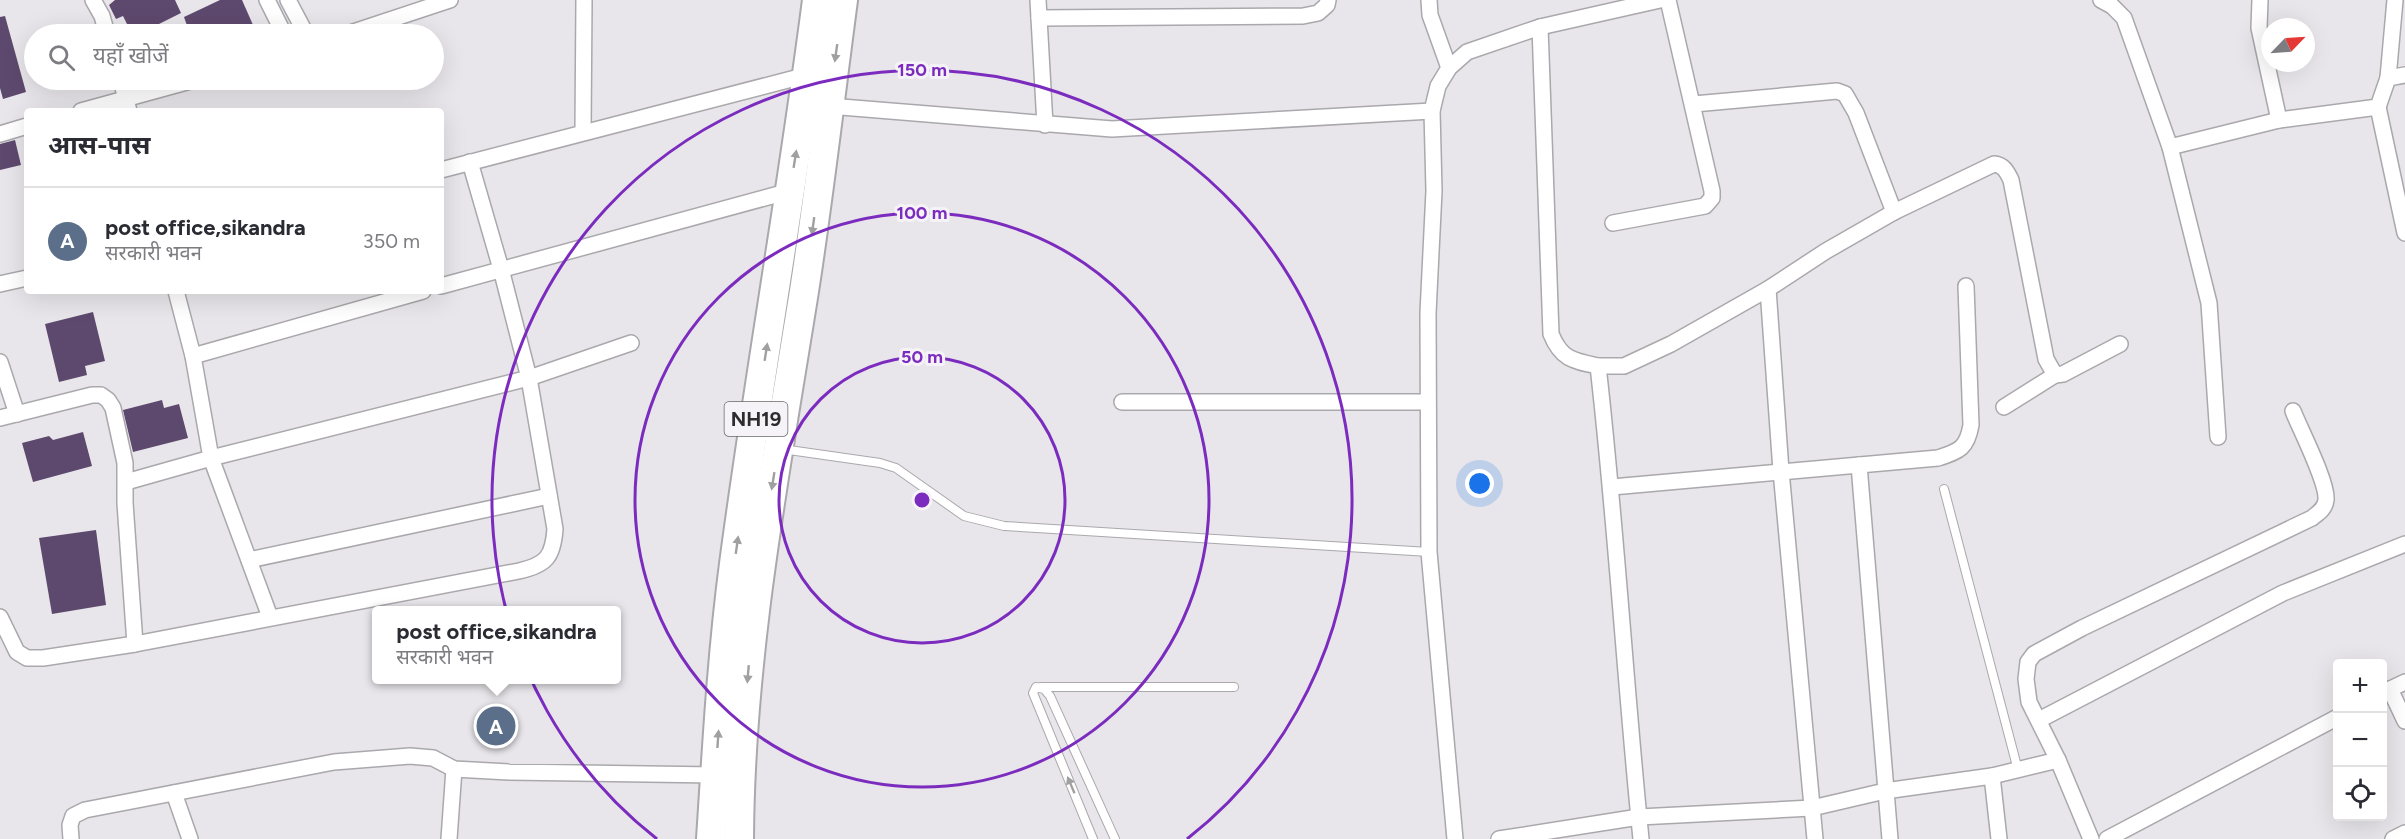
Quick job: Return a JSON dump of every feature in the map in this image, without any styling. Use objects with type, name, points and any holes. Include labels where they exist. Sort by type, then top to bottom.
[{"type":"highway","name":"NH19","points":[[711,839],[734,565],[817,0]]},
{"type":"highway","name":"NH19","points":[[739,839],[742,741],[754,604],[804,289],[843,0]]},
{"type":"street","points":[[93,0],[104,24]]},
{"type":"street","points":[[267,0],[279,24]]},
{"type":"street","points":[[288,0],[301,24]]},
{"type":"street","points":[[377,24],[450,0]]},
{"type":"street","points":[[583,131],[584,0]]},
{"type":"street","points":[[1038,0],[1045,124]]},
{"type":"street","points":[[1039,18],[1303,16],[1318,13],[1327,5],[1328,0]]},
{"type":"street","points":[[1429,0],[1430,15],[1449,69]]},
{"type":"street","points":[[1455,839],[1429,552],[1428,313],[1434,191],[1432,111],[1438,86],[1449,69],[1467,52],[1540,27],[1660,0]]},
{"type":"street","points":[[1613,223],[1705,206],[1709,203],[1712,191],[1694,104],[1668,0]]},
{"type":"street","points":[[2101,0],[2112,6],[2124,18],[2170,147],[2209,303],[2218,437]]},
{"type":"street","points":[[2260,0],[2259,28],[2279,120]]},
{"type":"street","points":[[2395,0],[2388,78],[2378,107],[2405,233]]},
{"type":"street","points":[[1540,27],[1551,334],[1556,347],[1564,355],[1575,361],[1598,366],[1624,366],[1634,363],[1768,289],[1826,251],[1894,212],[1994,164],[2006,169],[2015,200],[2046,359],[2055,375]]},
{"type":"street","points":[[444,169],[583,131],[807,75]]},
{"type":"street","points":[[2388,78],[2405,75]]},
{"type":"street","points":[[124,90],[128,105]]},
{"type":"street","points":[[104,108],[128,105],[168,90]]},
{"type":"street","points":[[1694,104],[1837,91],[1845,94],[1856,113],[1894,212]]},
{"type":"street","points":[[829,106],[1112,129],[1432,111]]},
{"type":"street","points":[[2170,147],[2279,120],[2378,107]]},
{"type":"street","points":[[0,134],[24,127]]},
{"type":"street","points":[[0,617],[17,652],[27,658],[43,658],[135,644],[536,567],[549,557],[554,545],[555,529],[529,378],[470,162]]},
{"type":"street","points":[[444,285],[790,191]]},
{"type":"street","points":[[0,284],[24,279]]},
{"type":"street","points":[[1612,487],[1938,458],[1957,452],[1969,441],[1971,425],[1966,286]]},
{"type":"street","points":[[1768,289],[1781,471],[1815,839]]},
{"type":"street","points":[[178,294],[193,356],[211,458],[270,617]]},
{"type":"street","points":[[193,356],[412,294]]},
{"type":"street","points":[[126,483],[211,458],[529,378],[631,343]]},
{"type":"street","points":[[2004,407],[2055,375],[2063,375],[2120,344]]},
{"type":"street","points":[[0,362],[17,414]]},
{"type":"street","points":[[1598,366],[1612,487],[1626,690],[1641,839]]},
{"type":"street","points":[[0,418],[92,394],[101,395],[113,408],[125,463],[135,644]]},
{"type":"street","points":[[1122,402],[1427,402]]},
{"type":"street","points":[[2091,839],[2058,760],[2029,702],[2026,679],[2028,662],[2034,654],[2082,628],[2312,518],[2323,508],[2326,498],[2321,478],[2293,411]]},
{"type":"street","points":[[1859,465],[1890,839]]},
{"type":"street","points":[[249,560],[549,496]]},
{"type":"street","points":[[2039,720],[2283,593],[2405,544]]},
{"type":"street","points":[[2387,691],[2405,682]]},
{"type":"street","points":[[2387,693],[2405,721]]},
{"type":"street","points":[[2107,839],[2333,719]]},
{"type":"street","points":[[71,839],[70,825],[73,816],[85,810],[334,762],[410,756],[433,758],[454,768],[521,772],[716,775]]},
{"type":"street","points":[[1499,839],[1639,817],[1812,808],[1885,791],[1992,776],[2058,760]]},
{"type":"street","points":[[450,839],[454,768]]},
{"type":"street","points":[[1992,776],[1999,839]]},
{"type":"street","points":[[174,793],[190,839]]},
{"type":"street","points":[[2393,839],[2405,833]]},
{"type":"lane","points":[[778,448],[880,463],[896,468],[964,516],[1004,526],[1429,552]]},
{"type":"lane","points":[[1944,489],[2018,770]]},
{"type":"lane","points":[[1039,687],[1050,696],[1115,839]]},
{"type":"lane","points":[[1093,839],[1033,689],[1039,687],[1234,687]]},
{"type":"building","points":[[115,0],[175,0],[181,13],[159,24],[127,24],[123,16],[116,19],[109,5]]},
{"type":"building","points":[[220,0],[242,0],[253,24],[186,24],[184,17]]},
{"type":"building","points":[[5,16],[26,92],[3,99],[0,88],[0,17]]},
{"type":"building","points":[[15,140],[21,165],[0,170],[0,144]]},
{"type":"building","points":[[93,312],[105,361],[85,366],[87,375],[59,382],[45,324]]},
{"type":"building","points":[[162,400],[164,408],[179,404],[188,438],[133,452],[123,410]]},
{"type":"building","points":[[83,432],[92,466],[33,482],[22,443],[49,436],[53,440]]},
{"type":"building","points":[[96,530],[106,605],[52,614],[39,538]]},
{"type":"place","name":"post office,sikandra","points":[[496,726]]}]
